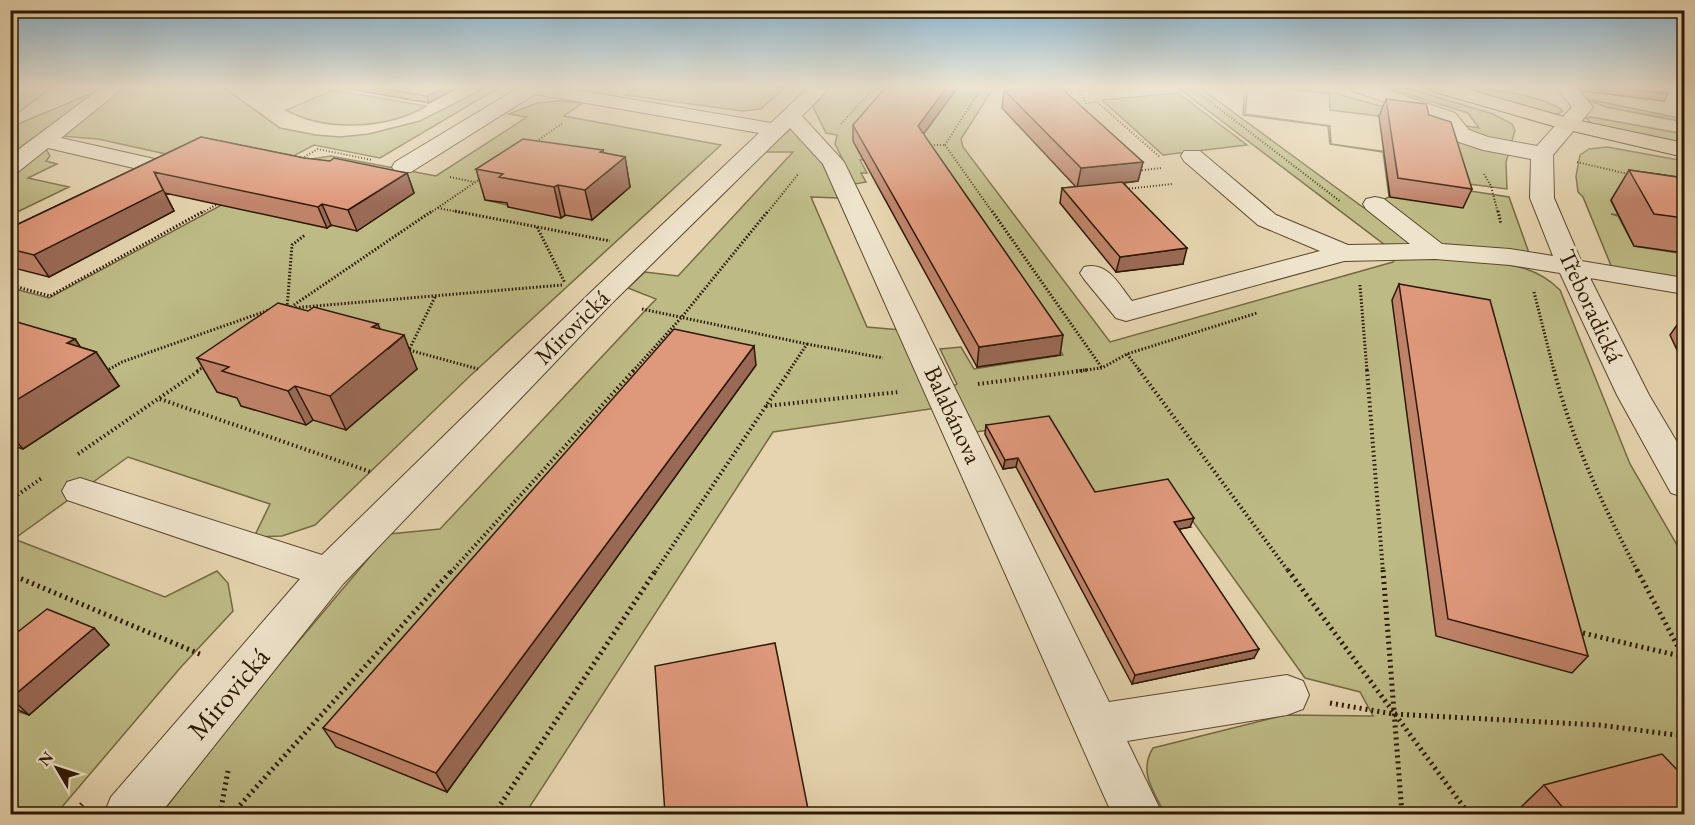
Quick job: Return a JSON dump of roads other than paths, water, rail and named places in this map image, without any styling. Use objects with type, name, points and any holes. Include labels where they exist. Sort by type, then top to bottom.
[{"type":"main road","points":[[1608,126],[1684,150]]},
{"type":"street","points":[[10,167],[65,126]]},
{"type":"street","points":[[403,167],[471,126]]},
{"type":"street","name":"Mirovická","points":[[129,814],[329,573],[413,485],[600,298],[781,126]]},
{"type":"street","name":"Balabánova","points":[[788,126],[820,147],[833,162],[1134,807]]},
{"type":"street","points":[[1454,126],[1461,135],[1484,143],[1542,154],[1566,126]]},
{"type":"street","points":[[45,141],[151,165]]},
{"type":"street","name":"Třeboradická","points":[[1542,154],[1542,198],[1570,266],[1633,395],[1684,484]]},
{"type":"street","points":[[1181,161],[1267,220],[1312,237],[1342,253]]},
{"type":"street","points":[[1374,204],[1435,251]]},
{"type":"street","points":[[1094,273],[1126,312],[1342,253],[1435,251],[1510,257],[1684,286]]},
{"type":"street","points":[[67,474],[329,573]]},
{"type":"street","points":[[1096,725],[1287,695]]}]
